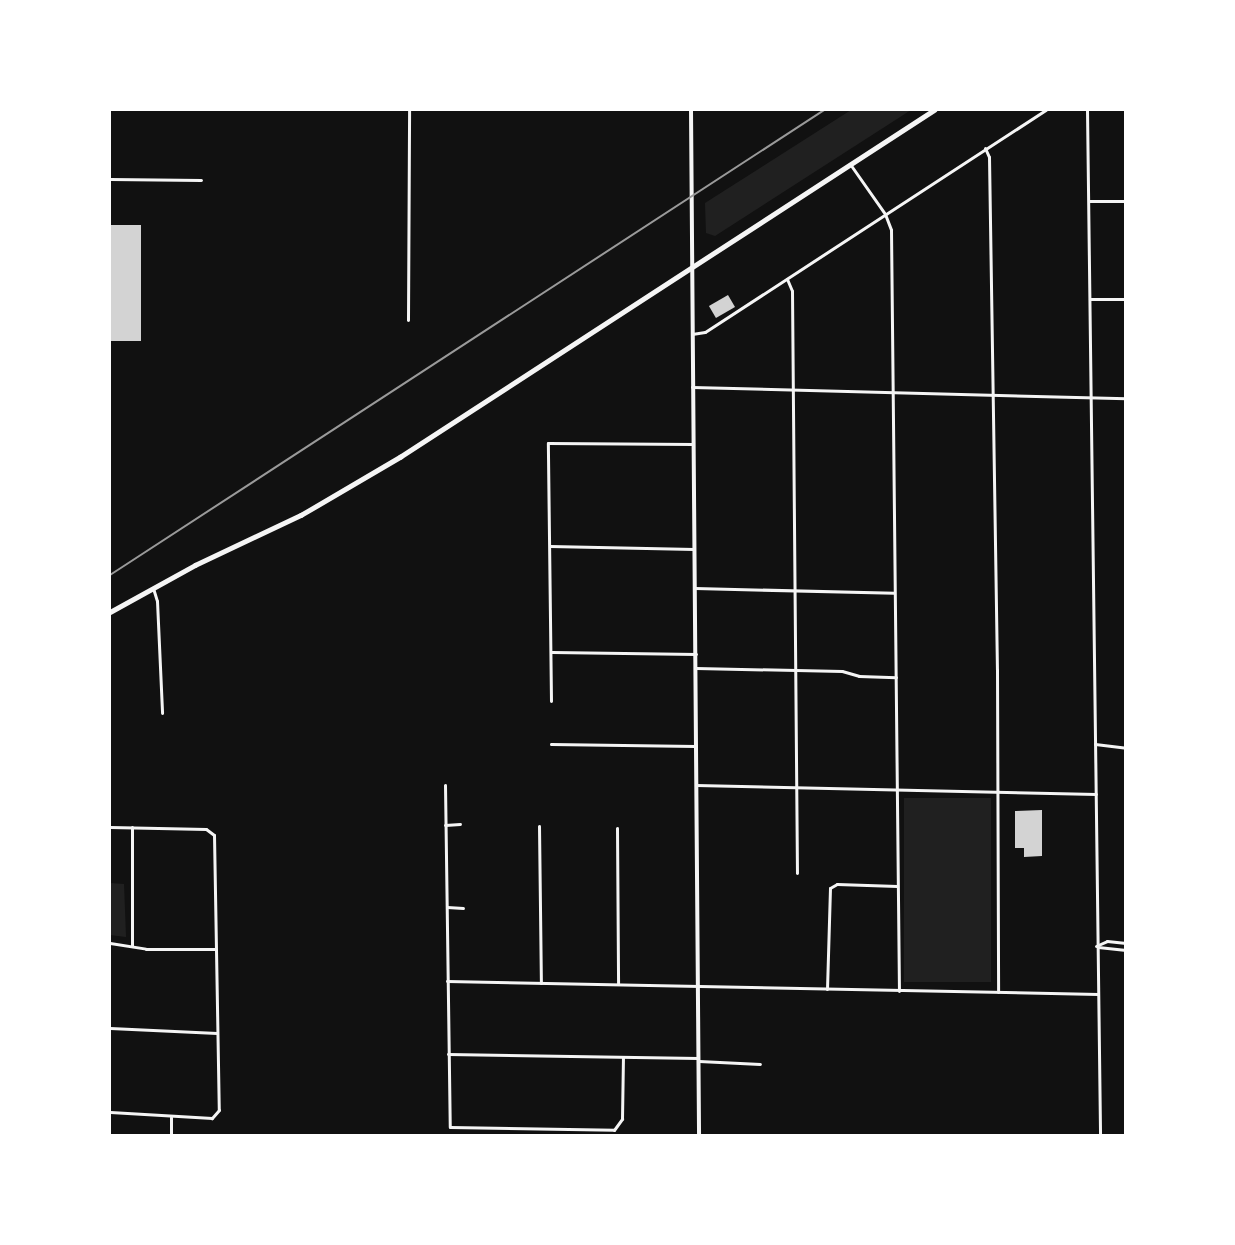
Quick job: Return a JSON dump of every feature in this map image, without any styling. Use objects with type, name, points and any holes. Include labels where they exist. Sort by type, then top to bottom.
[{"type":"main road","points":[[110,612],[351,486],[934,110]]},
{"type":"street","points":[[407,110],[408,320]]},
{"type":"street","points":[[691,110],[696,654],[696,985],[699,1136]]},
{"type":"street","points":[[692,334],[705,332],[1046,110]]},
{"type":"street","points":[[1088,110],[1100,1136]]},
{"type":"street","points":[[986,148],[989,156],[998,992]]},
{"type":"street","points":[[850,164],[885,214],[891,230],[899,991]]},
{"type":"street","points":[[110,179],[201,180]]},
{"type":"street","points":[[1089,201],[1125,201]]},
{"type":"street","points":[[788,279],[792,291],[797,873]]},
{"type":"street","points":[[1090,299],[1125,299]]},
{"type":"street","points":[[692,387],[1125,398]]},
{"type":"street","points":[[552,701],[548,443],[693,444]]},
{"type":"street","points":[[550,546],[694,549]]},
{"type":"street","points":[[153,588],[157,601],[162,713]]},
{"type":"street","points":[[695,588],[894,593]]},
{"type":"street","points":[[552,652],[696,654]]},
{"type":"street","points":[[696,669],[795,670],[896,677]]},
{"type":"street","points":[[551,744],[695,746]]},
{"type":"street","points":[[1094,744],[1125,748]]},
{"type":"street","points":[[445,785],[450,1126],[614,1130],[620,1127],[623,1057]]},
{"type":"street","points":[[696,785],[1096,794]]},
{"type":"street","points":[[446,825],[460,824]]},
{"type":"street","points":[[539,826],[541,983]]},
{"type":"street","points":[[110,827],[212,830],[217,1116],[171,1117],[110,1112]]},
{"type":"street","points":[[132,827],[132,946]]},
{"type":"street","points":[[617,828],[618,984]]},
{"type":"street","points":[[827,989],[830,888],[837,884],[897,886]]},
{"type":"street","points":[[446,907],[463,908]]},
{"type":"street","points":[[1096,946],[1107,941],[1125,943]]},
{"type":"street","points":[[110,943],[215,949]]},
{"type":"street","points":[[1096,946],[1125,950]]},
{"type":"street","points":[[447,981],[1098,994]]},
{"type":"street","points":[[110,1029],[217,1034]]},
{"type":"street","points":[[448,1054],[698,1059],[760,1064]]},
{"type":"street","points":[[171,1117],[171,1136]]},
{"type":"shaded area","points":[[851,110],[911,110],[715,236],[706,233],[705,203]]},
{"type":"shaded area","points":[[904,798],[991,798],[991,982],[904,982]]},
{"type":"shaded area","points":[[110,883],[124,884],[126,937],[110,935]]},
{"type":"building","points":[[110,225],[141,225],[141,341],[110,341]]},
{"type":"building","points":[[728,295],[735,307],[716,318],[709,306]]},
{"type":"building","points":[[1042,810],[1042,856],[1024,857],[1024,848],[1015,848],[1015,811]]},
{"type":"railway","points":[[110,575],[824,110]]}]
